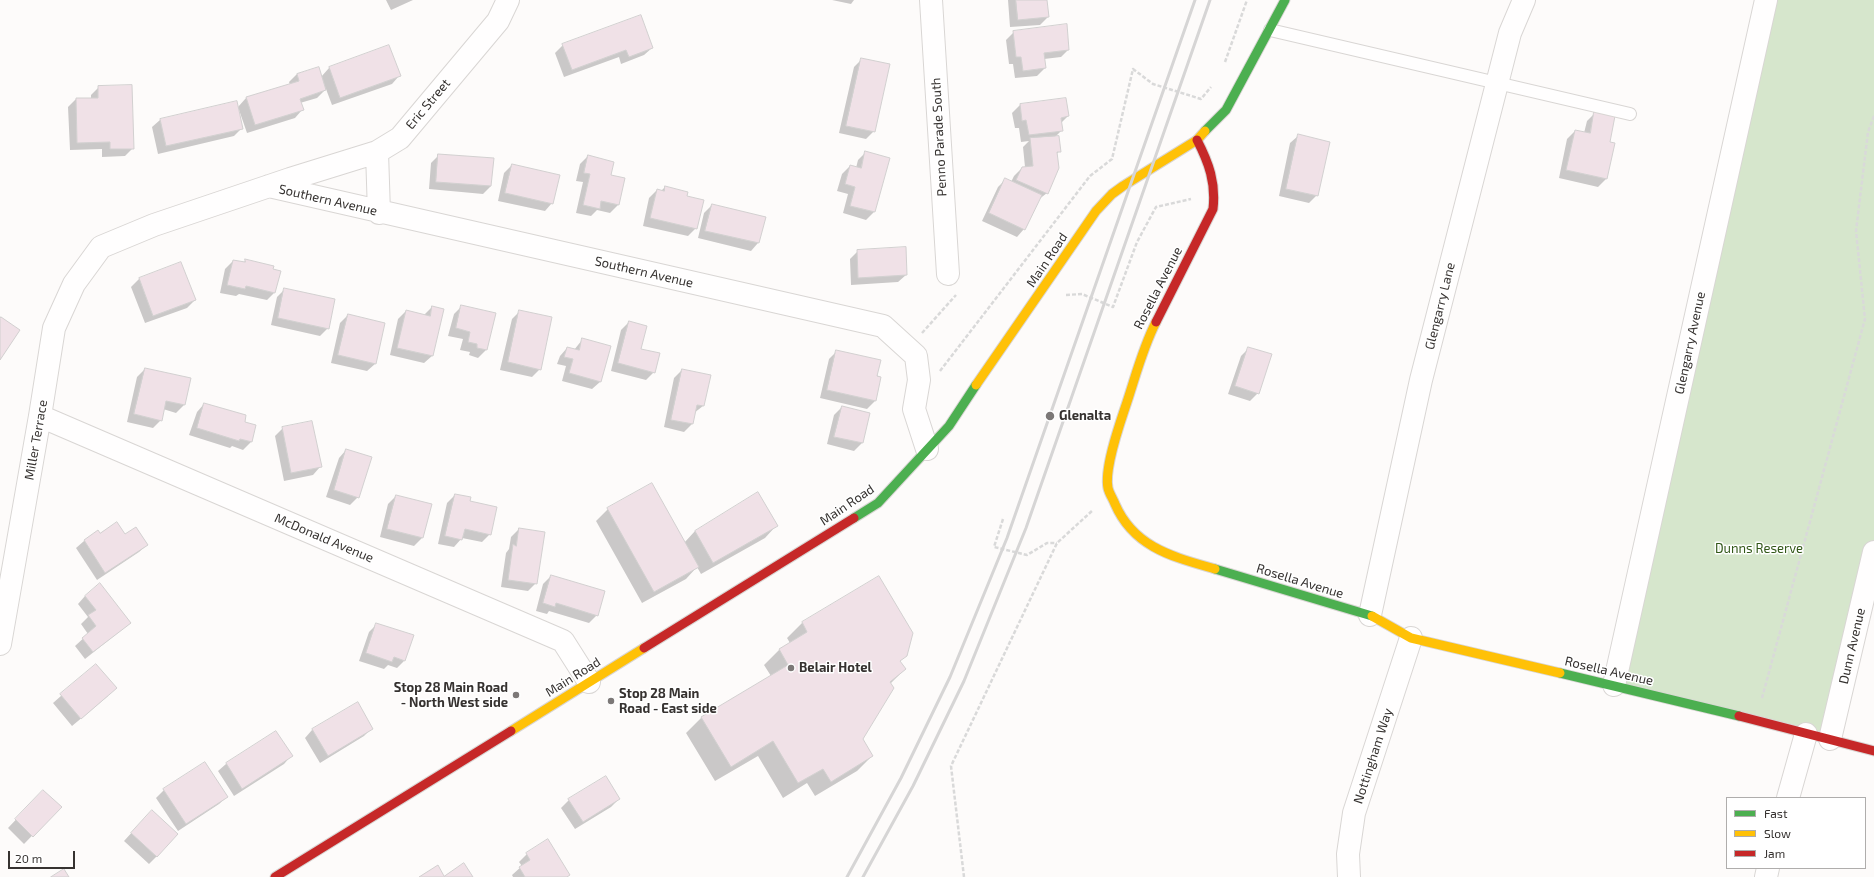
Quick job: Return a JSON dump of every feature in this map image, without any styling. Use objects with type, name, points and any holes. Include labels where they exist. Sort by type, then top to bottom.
[{"type":"main road","name":"Main Road","points":[[275,877],[878,502],[949,426],[1009,335],[1096,211],[1112,194],[1196,140],[1226,110],[1285,0]]},
{"type":"main road","name":"Rosella Avenue","points":[[1196,140],[1209,160],[1215,193],[1212,209],[1148,338],[1110,459],[1108,487],[1122,520],[1144,542],[1175,557],[1370,615],[1412,638],[1614,685],[1874,751]]},
{"type":"street","name":"Eric Street","points":[[376,152],[400,138],[498,21],[508,0]]},
{"type":"street","name":"Penno Parade South","points":[[931,0],[948,274]]},
{"type":"street","name":"Glengarry Lane","points":[[1370,615],[1421,380],[1510,33],[1524,0]]},
{"type":"street","name":"Glengarry Avenue","points":[[1614,685],[1766,0]]},
{"type":"street","name":"Southern Avenue","points":[[101,247],[154,226],[269,186],[376,152]]},
{"type":"street","points":[[376,152],[379,212]]},
{"type":"street","name":"Southern Avenue","points":[[269,186],[883,326],[916,356],[919,380],[914,409],[927,449]]},
{"type":"street","name":"Miller Terrace","points":[[0,644],[54,328],[74,284],[101,247]]},
{"type":"street","name":"McDonald Avenue","points":[[40,416],[563,642],[589,682]]},
{"type":"street","name":"Dunn Avenue","points":[[1830,739],[1874,552]]},
{"type":"street","name":"Nottingham Way","points":[[1349,877],[1348,854],[1354,813],[1412,638]]},
{"type":"street","points":[[1788,797],[1806,734]]},
{"type":"lane","points":[[1270,30],[1630,114]]},
{"type":"path","points":[[1756,720],[1866,319],[1856,231],[1868,132],[1874,116]]},
{"type":"path","points":[[1037,297],[1082,294],[1113,307],[1137,242],[1156,208],[1215,193]]},
{"type":"path","points":[[908,349],[961,290],[948,274]]},
{"type":"path","points":[[964,877],[951,766],[1057,544],[1111,494]]},
{"type":"path","points":[[1003,519],[994,547],[1027,555],[1047,543],[1057,544]]},
{"type":"green space","name":"Dunns Reserve","points":[[1766,0],[1874,0],[1874,552],[1830,739],[1614,685]]},
{"type":"building","points":[[1016,0],[1047,0],[1049,17],[1018,20]]},
{"type":"building","points":[[641,15],[653,48],[629,57],[626,50],[572,70],[562,44]]},
{"type":"building","points":[[1067,24],[1069,50],[1044,53],[1046,68],[1023,71],[1021,57],[1016,57],[1013,31]]},
{"type":"building","points":[[389,45],[401,76],[340,98],[329,67]]},
{"type":"building","points":[[861,58],[890,64],[875,132],[846,126]]},
{"type":"building","points":[[319,67],[326,90],[300,99],[304,110],[255,125],[246,97],[299,81],[297,74]]},
{"type":"building","points":[[132,85],[134,149],[110,149],[110,142],[77,143],[76,98],[98,98],[98,86]]},
{"type":"building","points":[[1066,98],[1069,116],[1061,118],[1063,131],[1029,135],[1026,120],[1022,121],[1020,104]]},
{"type":"building","points":[[237,101],[243,129],[166,146],[160,119]]},
{"type":"building","points":[[1594,112],[1615,116],[1610,142],[1615,143],[1607,179],[1566,170],[1575,130],[1590,133]]},
{"type":"building","points":[[1298,134],[1330,142],[1318,196],[1286,189]]},
{"type":"building","points":[[1059,136],[1061,152],[1057,152],[1059,168],[1048,194],[1016,180],[1022,167],[1033,166],[1030,138]]},
{"type":"building","points":[[865,151],[890,158],[875,212],[850,206],[855,187],[845,184],[850,165],[861,168]]},
{"type":"building","points":[[438,154],[494,158],[491,186],[436,182]]},
{"type":"building","points":[[588,155],[614,162],[611,175],[625,178],[619,205],[601,201],[600,209],[583,205],[590,174],[584,173]]},
{"type":"building","points":[[512,164],[560,175],[553,204],[505,193]]},
{"type":"building","points":[[1005,178],[1042,195],[1025,230],[989,213]]},
{"type":"building","points":[[665,186],[688,192],[687,196],[704,200],[697,229],[650,218],[657,189],[664,191]]},
{"type":"building","points":[[712,204],[766,217],[759,243],[705,231]]},
{"type":"building","points":[[906,247],[907,275],[858,278],[857,250]]},
{"type":"building","points":[[245,259],[274,266],[273,269],[281,271],[275,293],[246,286],[245,289],[227,285],[233,260],[245,262]]},
{"type":"building","points":[[181,262],[196,300],[153,316],[139,278]]},
{"type":"building","points":[[284,288],[335,299],[329,329],[278,318]]},
{"type":"building","points":[[461,305],[496,313],[487,350],[477,348],[477,344],[468,342],[470,332],[456,328]]},
{"type":"building","points":[[432,306],[444,309],[433,356],[397,348],[406,310],[430,316]]},
{"type":"building","points":[[519,310],[552,317],[541,370],[508,362]]},
{"type":"building","points":[[348,314],[385,323],[376,364],[338,355]]},
{"type":"building","points":[[1,317],[20,330],[0,360],[0,319]]},
{"type":"building","points":[[629,321],[647,326],[641,349],[660,353],[655,373],[618,363]]},
{"type":"building","points":[[582,338],[611,346],[601,382],[569,373],[573,359],[564,357],[567,347],[579,350]]},
{"type":"building","points":[[1248,347],[1272,354],[1259,394],[1235,386]]},
{"type":"building","points":[[836,350],[881,360],[877,376],[881,377],[876,401],[827,390]]},
{"type":"building","points":[[145,368],[191,378],[185,405],[166,401],[162,421],[134,414]]},
{"type":"building","points":[[682,369],[711,375],[704,406],[697,405],[693,424],[671,420]]},
{"type":"building","points":[[204,403],[246,415],[245,422],[256,425],[252,442],[240,439],[239,441],[197,428]]},
{"type":"building","points":[[842,406],[870,413],[863,443],[834,437]]},
{"type":"building","points":[[312,421],[322,467],[291,473],[282,427]]},
{"type":"building","points":[[346,449],[372,457],[359,498],[334,490]]},
{"type":"building","points":[[652,483],[699,567],[654,592],[607,508]]},
{"type":"building","points":[[758,492],[778,526],[713,563],[695,531]]},
{"type":"building","points":[[455,494],[471,497],[470,501],[497,507],[491,535],[465,529],[462,540],[445,536]]},
{"type":"building","points":[[396,495],[432,504],[423,538],[387,529]]},
{"type":"building","points":[[117,522],[125,534],[136,527],[148,545],[105,573],[84,540],[98,530],[100,533]]},
{"type":"building","points":[[519,528],[545,532],[537,584],[508,580],[513,544],[516,546]]},
{"type":"building","points":[[551,575],[605,591],[598,616],[556,603],[555,607],[543,603]]},
{"type":"building","points":[[879,576],[913,633],[907,656],[900,661],[906,669],[890,682],[894,688],[863,739],[873,756],[831,782],[823,769],[798,783],[773,741],[731,767],[701,717],[788,665],[779,649],[807,632],[802,622]]},
{"type":"building","points":[[100,583],[131,623],[93,652],[82,638],[96,626],[88,615],[96,610],[85,596]]},
{"type":"building","points":[[376,623],[414,635],[405,661],[394,657],[392,662],[366,653]]},
{"type":"building","points":[[96,664],[117,688],[81,719],[60,694]]},
{"type":"building","points":[[358,702],[373,729],[328,756],[312,729]]},
{"type":"building","points":[[276,731],[293,756],[242,789],[226,763]]},
{"type":"building","points":[[205,762],[228,797],[186,824],[163,789]]},
{"type":"building","points":[[606,776],[620,799],[583,822],[568,799]]},
{"type":"building","points":[[43,790],[62,807],[33,837],[15,819]]},
{"type":"building","points":[[152,810],[178,834],[157,857],[131,833]]},
{"type":"building","points":[[548,839],[570,875],[567,877],[525,877],[519,867],[530,860],[526,853]]},
{"type":"building","points":[[464,863],[473,877],[419,877],[438,865],[444,876]]},
{"type":"building","points":[[64,869],[69,877],[51,877]]},
{"type":"railway","points":[[847,877],[901,778],[950,677],[1007,538],[1195,0]]},
{"type":"railway","points":[[863,877],[913,786],[964,681],[1026,528],[1210,0]]},
{"type":"traffic: fast","points":[[1205,131],[1226,110],[1285,0]]},
{"type":"traffic: fast","points":[[854,518],[878,503],[949,426],[976,385]]},
{"type":"traffic: fast","points":[[1215,569],[1372,616]]},
{"type":"traffic: fast","points":[[1560,673],[1739,716]]},
{"type":"traffic: slow","points":[[976,385],[1096,211],[1112,194],[1197,140],[1205,131]]},
{"type":"traffic: slow","points":[[1156,322],[1143,353],[1116,436],[1108,470],[1108,488],[1123,519],[1144,541],[1170,555],[1215,569]]},
{"type":"traffic: slow","points":[[1372,616],[1411,638],[1560,673]]},
{"type":"traffic: slow","points":[[511,731],[644,648]]},
{"type":"traffic: jam","points":[[1156,322],[1213,209],[1214,200],[1211,173],[1197,140]]},
{"type":"traffic: jam","points":[[644,648],[854,518]]},
{"type":"traffic: jam","points":[[1739,716],[1874,751]]},
{"type":"traffic: jam","points":[[275,877],[511,731]]},
{"type":"place","name":"Glenalta","points":[[1050,416]]},
{"type":"place","name":"Belair Hotel","points":[[791,668]]},
{"type":"place","name":"Stop 28 Main Road - North West side","points":[[516,695]]},
{"type":"place","name":"Stop 28 Main Road - East side","points":[[611,701]]}]
